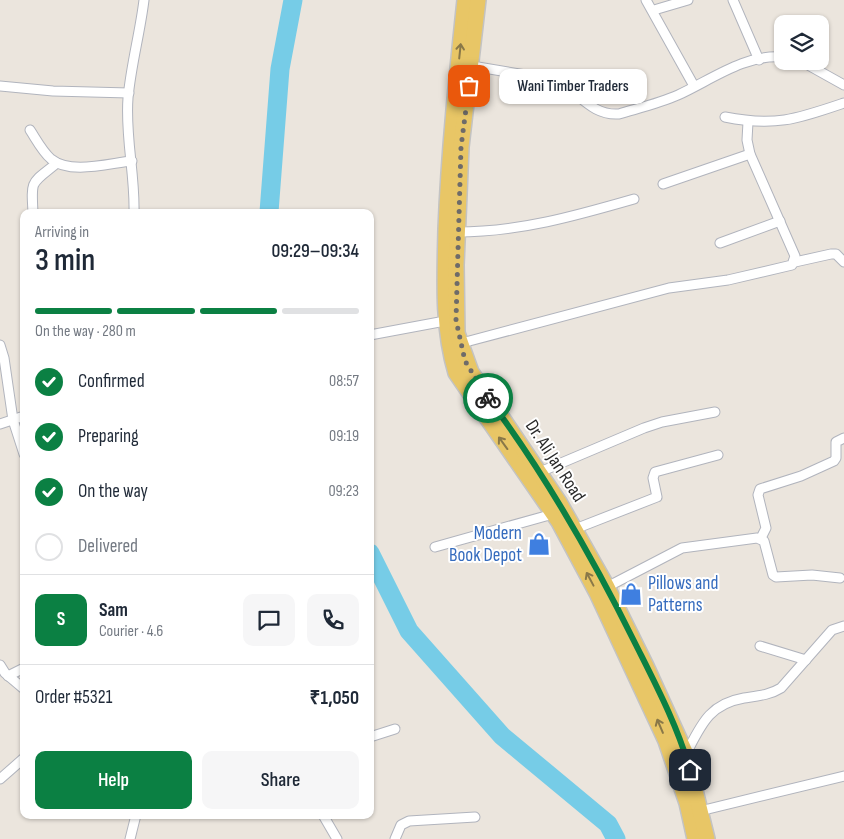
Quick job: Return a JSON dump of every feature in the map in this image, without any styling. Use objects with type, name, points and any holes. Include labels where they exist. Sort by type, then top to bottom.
[{"type":"main road","name":"Dr. Ali Jan Road","points":[[465,0],[449,167],[445,321],[454,345],[540,472],[607,586],[667,710],[686,754],[707,839]]},
{"type":"main road","name":"Dr. Ali Jan Road","points":[[478,0],[472,66],[461,147],[454,345],[456,373],[553,514],[597,593],[655,714],[674,761],[696,839]]},
{"type":"street","points":[[134,209],[128,115],[129,93],[144,0]]},
{"type":"street","points":[[646,0],[654,10],[694,86]]},
{"type":"street","points":[[654,10],[688,0]]},
{"type":"street","points":[[733,0],[759,60]]},
{"type":"street","points":[[472,66],[556,80],[589,107],[609,115],[658,102],[727,70],[759,60],[774,58]]},
{"type":"street","points":[[817,70],[844,85]]},
{"type":"street","points":[[0,86],[53,92],[129,93]]},
{"type":"street","points":[[724,117],[748,122],[784,122],[844,103]]},
{"type":"street","points":[[748,122],[747,140],[750,154],[795,256],[795,262]]},
{"type":"street","points":[[30,130],[50,158],[57,163],[81,166],[132,161]]},
{"type":"street","points":[[663,184],[750,154]]},
{"type":"street","points":[[33,209],[31,192],[34,183],[57,163]]},
{"type":"street","points":[[457,232],[492,232],[521,228],[634,199]]},
{"type":"street","points":[[720,243],[780,221]]},
{"type":"street","points":[[454,345],[653,292],[765,272],[788,267],[795,262],[831,254],[836,254],[844,262]]},
{"type":"street","points":[[374,334],[445,321]]},
{"type":"street","points":[[0,344],[4,358],[13,420],[20,442]]},
{"type":"street","points":[[540,472],[644,428],[662,422],[715,412]]},
{"type":"street","points":[[0,424],[20,417]]},
{"type":"street","points":[[761,538],[766,528],[758,496],[760,489],[801,476],[834,461],[836,458],[836,442],[844,438]]},
{"type":"street","points":[[575,529],[657,498],[653,478],[655,472],[718,455]]},
{"type":"street","points":[[435,547],[553,514]]},
{"type":"street","points":[[761,538],[765,545],[772,572],[776,577],[812,575],[840,578]]},
{"type":"street","points":[[607,586],[682,548],[761,538]]},
{"type":"street","points":[[686,754],[710,712],[739,699],[774,692],[806,660],[832,630],[844,626]]},
{"type":"street","points":[[760,646],[806,660]]},
{"type":"street","points":[[0,665],[8,676],[20,685]]},
{"type":"street","points":[[8,676],[20,670]]},
{"type":"street","points":[[374,736],[395,729]]},
{"type":"street","points":[[0,779],[20,762]]},
{"type":"street","points":[[700,810],[844,776]]},
{"type":"street","points":[[395,839],[401,825],[409,821],[475,817]]},
{"type":"street","points":[[130,839],[135,819]]},
{"type":"street","points":[[326,819],[337,839]]},
{"type":"waterway","points":[[269,209],[280,69],[293,0]]},
{"type":"waterway","points":[[374,561],[409,631],[502,736],[608,824],[616,839]]},
{"type":"way so far","points":[[469,86],[461,147],[456,265],[456,320],[457,333],[465,361],[488,398]]},
{"type":"place","name":"Wani Timber Traders","points":[[469,86]]},
{"type":"place","name":"Modern Book Depot","points":[[539,544]]},
{"type":"place","name":"Pillows and Patterns","points":[[631,594]]},
{"type":"route","points":[[488,398],[559,502],[607,586],[667,710],[686,754],[690,770]]}]
